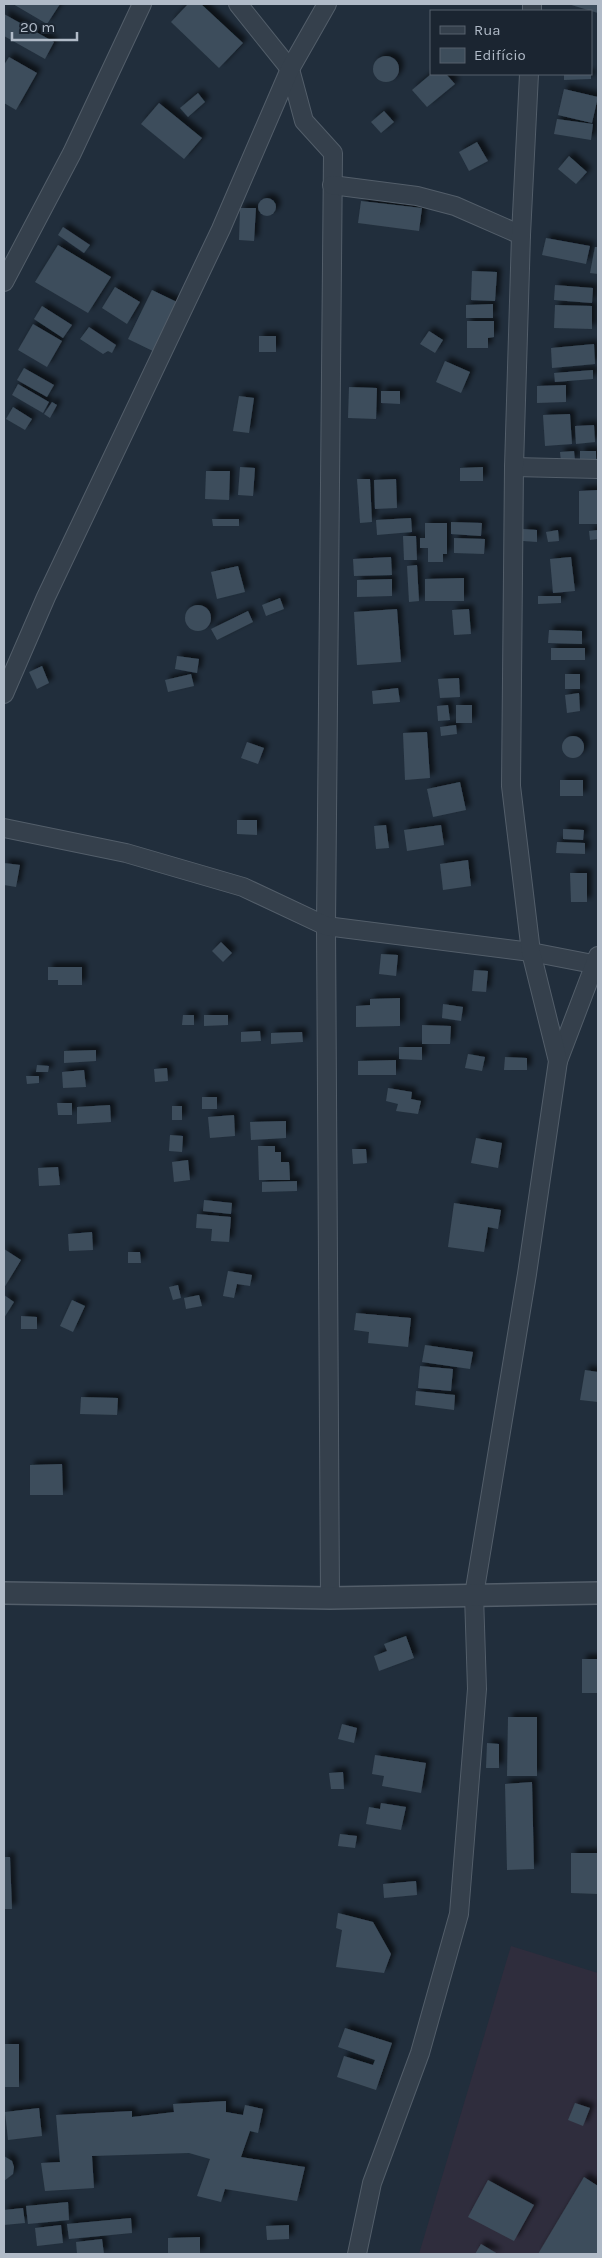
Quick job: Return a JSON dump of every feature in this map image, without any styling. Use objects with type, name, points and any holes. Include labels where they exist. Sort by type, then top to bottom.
[{"type":"street","points":[[6,271],[72,152],[142,4]]},
{"type":"street","points":[[238,4],[290,69],[304,121],[333,153],[326,926],[330,1598]]},
{"type":"street","points":[[4,694],[46,597],[221,229],[290,69],[328,4]]},
{"type":"street","points":[[529,75],[521,235],[514,467],[511,786],[531,952],[558,1061]]},
{"type":"street","points":[[332,185],[417,196],[455,206],[521,235]]},
{"type":"street","points":[[514,467],[598,469]]},
{"type":"street","points":[[4,828],[126,853],[242,887],[326,926],[597,962],[558,1061],[527,1274],[474,1596],[477,1689],[459,1914],[420,2053],[372,2183],[357,2254]]},
{"type":"street","points":[[4,1593],[330,1598],[598,1593]]},
{"type":"shaded area","points":[[511,1946],[598,1973],[598,2254],[419,2254]]},
{"type":"building","points":[[13,4],[60,4],[47,24]]},
{"type":"building","points":[[188,4],[201,4],[243,43],[219,68],[171,22]]},
{"type":"building","points":[[568,4],[598,4],[598,13]]},
{"type":"building","points":[[4,14],[54,42],[45,59],[4,36]]},
{"type":"building","points":[[386,56],[395,60],[399,69],[395,78],[386,82],[377,78],[373,69],[377,60]]},
{"type":"building","points":[[9,57],[37,73],[16,110],[4,103],[4,65]]},
{"type":"building","points":[[430,75],[447,75],[455,84],[427,107],[412,90]]},
{"type":"building","points":[[564,75],[591,75],[591,79],[564,80]]},
{"type":"building","points":[[564,89],[598,97],[592,123],[558,115]]},
{"type":"building","points":[[198,93],[205,102],[188,117],[180,108]]},
{"type":"building","points":[[159,103],[202,138],[184,159],[141,124]]},
{"type":"building","points":[[384,111],[394,122],[381,133],[371,122]]},
{"type":"building","points":[[557,119],[593,124],[591,140],[554,134]]},
{"type":"building","points":[[477,142],[488,161],[469,171],[459,152]]},
{"type":"building","points":[[569,156],[587,172],[576,184],[558,169]]},
{"type":"building","points":[[267,198],[273,201],[276,207],[273,213],[267,216],[261,213],[258,207],[261,201]]},
{"type":"building","points":[[361,201],[422,208],[419,231],[358,223]]},
{"type":"building","points":[[240,208],[256,208],[254,241],[239,240]]},
{"type":"building","points":[[63,227],[90,245],[84,253],[58,235]]},
{"type":"building","points":[[546,238],[590,246],[586,264],[542,255]]},
{"type":"building","points":[[58,245],[111,277],[88,313],[35,282]]},
{"type":"building","points":[[595,247],[598,247],[598,274],[590,273]]},
{"type":"building","points":[[472,271],[497,272],[495,301],[471,300]]},
{"type":"building","points":[[555,285],[593,288],[592,303],[554,300]]},
{"type":"building","points":[[115,287],[140,302],[127,324],[102,308]]},
{"type":"building","points":[[152,290],[181,304],[157,353],[128,339]]},
{"type":"building","points":[[493,304],[493,318],[466,318],[466,305]]},
{"type":"building","points":[[555,305],[592,306],[592,329],[554,328]]},
{"type":"building","points":[[42,306],[72,325],[63,338],[34,319]]},
{"type":"building","points":[[467,321],[494,321],[494,337],[488,338],[488,348],[467,348]]},
{"type":"building","points":[[33,324],[62,341],[47,367],[18,350]]},
{"type":"building","points":[[89,327],[116,345],[112,353],[108,351],[103,354],[80,339]]},
{"type":"building","points":[[429,331],[443,340],[435,353],[420,344]]},
{"type":"building","points":[[259,336],[276,336],[276,352],[259,352]]},
{"type":"building","points":[[594,344],[595,364],[552,368],[551,348]]},
{"type":"building","points":[[445,361],[470,372],[461,393],[436,382]]},
{"type":"building","points":[[24,368],[54,385],[47,397],[17,380]]},
{"type":"building","points":[[593,370],[593,379],[555,382],[554,373]]},
{"type":"building","points":[[18,384],[49,402],[43,413],[12,395]]},
{"type":"building","points":[[566,385],[566,402],[537,403],[537,386]]},
{"type":"building","points":[[349,387],[377,388],[376,419],[348,418]]},
{"type":"building","points":[[381,391],[400,391],[400,404],[381,403]]},
{"type":"building","points":[[239,396],[254,398],[249,433],[233,431]]},
{"type":"building","points":[[52,402],[57,405],[50,418],[44,414]]},
{"type":"building","points":[[13,407],[32,419],[25,430],[6,419]]},
{"type":"building","points":[[570,414],[572,444],[545,446],[543,415]]},
{"type":"building","points":[[594,425],[595,442],[576,444],[575,426]]},
{"type":"building","points":[[574,451],[575,461],[561,462],[560,452]]},
{"type":"building","points":[[580,451],[596,451],[596,462],[580,462]]},
{"type":"building","points":[[240,467],[255,468],[253,496],[238,495]]},
{"type":"building","points":[[483,467],[483,481],[460,481],[460,468]]},
{"type":"building","points":[[206,471],[230,471],[229,500],[205,499]]},
{"type":"building","points":[[357,479],[370,479],[372,522],[360,523]]},
{"type":"building","points":[[396,479],[397,508],[375,509],[374,480]]},
{"type":"building","points":[[598,490],[598,524],[579,524],[579,491]]},
{"type":"building","points":[[411,518],[412,532],[377,535],[376,520]]},
{"type":"building","points":[[212,519],[239,519],[239,526],[213,526]]},
{"type":"building","points":[[451,522],[482,523],[481,536],[451,534]]},
{"type":"building","points":[[425,523],[447,523],[447,554],[443,554],[443,562],[428,562],[428,548],[420,548],[420,538],[425,538]]},
{"type":"building","points":[[523,529],[537,530],[537,542],[523,541]]},
{"type":"building","points":[[558,530],[559,541],[548,542],[546,532]]},
{"type":"building","points":[[598,530],[598,539],[590,540],[589,531]]},
{"type":"building","points":[[403,536],[416,536],[417,560],[404,560]]},
{"type":"building","points":[[454,538],[485,539],[484,554],[454,553]]},
{"type":"building","points":[[391,557],[392,575],[354,576],[353,559]]},
{"type":"building","points":[[571,557],[575,591],[553,593],[550,559]]},
{"type":"building","points":[[417,565],[419,601],[409,602],[407,566]]},
{"type":"building","points":[[238,566],[245,592],[217,599],[211,572]]},
{"type":"building","points":[[464,578],[464,601],[425,601],[425,579]]},
{"type":"building","points":[[392,579],[392,596],[357,597],[357,580]]},
{"type":"building","points":[[538,596],[561,596],[561,603],[538,604]]},
{"type":"building","points":[[280,598],[284,609],[266,616],[262,605]]},
{"type":"building","points":[[198,605],[207,609],[211,618],[207,627],[198,631],[189,627],[185,618],[189,609]]},
{"type":"building","points":[[397,609],[401,662],[357,665],[354,612]]},
{"type":"building","points":[[469,609],[471,634],[454,635],[452,610]]},
{"type":"building","points":[[248,611],[253,622],[217,640],[211,629]]},
{"type":"building","points":[[549,630],[582,631],[582,644],[548,643]]},
{"type":"building","points":[[551,648],[585,648],[585,660],[551,660]]},
{"type":"building","points":[[177,656],[199,659],[197,673],[175,669]]},
{"type":"building","points":[[42,666],[49,683],[37,689],[29,672]]},
{"type":"building","points":[[191,674],[194,686],[168,692],[165,680]]},
{"type":"building","points":[[565,674],[580,674],[580,689],[565,689]]},
{"type":"building","points":[[459,678],[460,697],[440,698],[438,679]]},
{"type":"building","points":[[398,688],[400,702],[373,704],[372,691]]},
{"type":"building","points":[[579,693],[580,711],[567,713],[565,695]]},
{"type":"building","points":[[448,705],[450,720],[438,721],[437,706]]},
{"type":"building","points":[[456,705],[472,705],[472,723],[456,723]]},
{"type":"building","points":[[456,725],[457,734],[441,736],[440,727]]},
{"type":"building","points":[[427,732],[430,778],[405,780],[403,733]]},
{"type":"building","points":[[573,736],[581,739],[584,747],[581,755],[573,758],[565,755],[562,747],[565,739]]},
{"type":"building","points":[[247,742],[264,748],[258,764],[241,758]]},
{"type":"building","points":[[560,780],[583,780],[583,796],[560,796]]},
{"type":"building","points":[[460,782],[466,810],[433,817],[427,789]]},
{"type":"building","points":[[237,820],[257,820],[257,835],[237,834]]},
{"type":"building","points":[[386,825],[389,848],[376,849],[374,826]]},
{"type":"building","points":[[441,825],[444,845],[407,851],[404,830]]},
{"type":"building","points":[[563,829],[584,830],[583,840],[563,839]]},
{"type":"building","points":[[557,842],[585,843],[585,854],[556,853]]},
{"type":"building","points":[[468,860],[471,886],[443,890],[440,864]]},
{"type":"building","points":[[4,863],[20,865],[16,887],[4,885]]},
{"type":"building","points":[[570,873],[587,873],[587,902],[571,902]]},
{"type":"building","points":[[221,942],[232,953],[223,962],[212,951]]},
{"type":"building","points":[[381,954],[398,955],[396,976],[379,974]]},
{"type":"building","points":[[48,967],[82,967],[82,985],[58,985],[58,980],[48,980]]},
{"type":"building","points":[[474,970],[488,971],[486,992],[472,991]]},
{"type":"building","points":[[400,998],[400,1026],[356,1027],[356,1006],[370,1005],[370,999]]},
{"type":"building","points":[[443,1004],[463,1007],[461,1021],[442,1018]]},
{"type":"building","points":[[183,1015],[194,1015],[194,1025],[182,1025]]},
{"type":"building","points":[[204,1015],[228,1015],[228,1025],[204,1026]]},
{"type":"building","points":[[422,1025],[451,1026],[450,1044],[422,1044]]},
{"type":"building","points":[[260,1031],[261,1041],[241,1042],[241,1032]]},
{"type":"building","points":[[302,1032],[303,1042],[271,1044],[271,1033]]},
{"type":"building","points":[[399,1047],[422,1047],[422,1060],[399,1059]]},
{"type":"building","points":[[96,1050],[96,1061],[64,1063],[64,1051]]},
{"type":"building","points":[[468,1054],[485,1057],[482,1071],[465,1068]]},
{"type":"building","points":[[505,1057],[527,1058],[527,1070],[504,1070]]},
{"type":"building","points":[[396,1060],[396,1075],[358,1075],[358,1061]]},
{"type":"building","points":[[37,1065],[49,1066],[48,1072],[36,1072]]},
{"type":"building","points":[[167,1068],[168,1081],[155,1082],[154,1069]]},
{"type":"building","points":[[84,1070],[86,1087],[63,1088],[62,1072]]},
{"type":"building","points":[[26,1076],[39,1076],[39,1083],[27,1084]]},
{"type":"building","points":[[388,1088],[412,1092],[411,1099],[421,1101],[418,1114],[396,1111],[398,1104],[386,1101]]},
{"type":"building","points":[[202,1097],[217,1097],[217,1109],[202,1109]]},
{"type":"building","points":[[57,1103],[72,1103],[72,1115],[58,1115]]},
{"type":"building","points":[[110,1105],[111,1122],[77,1124],[77,1107]]},
{"type":"building","points":[[172,1106],[182,1106],[182,1120],[172,1120]]},
{"type":"building","points":[[234,1115],[235,1136],[210,1138],[208,1117]]},
{"type":"building","points":[[286,1121],[286,1138],[251,1140],[250,1122]]},
{"type":"building","points":[[170,1135],[183,1136],[182,1152],[169,1151]]},
{"type":"building","points":[[476,1138],[502,1143],[498,1168],[471,1163]]},
{"type":"building","points":[[258,1146],[275,1146],[275,1152],[281,1152],[281,1162],[289,1162],[290,1180],[259,1180]]},
{"type":"building","points":[[352,1149],[366,1149],[367,1163],[353,1164]]},
{"type":"building","points":[[188,1160],[190,1180],[174,1182],[172,1162]]},
{"type":"building","points":[[58,1167],[60,1185],[39,1186],[38,1168]]},
{"type":"building","points":[[297,1181],[297,1191],[262,1192],[262,1182]]},
{"type":"building","points":[[204,1200],[232,1203],[231,1214],[203,1211]]},
{"type":"building","points":[[454,1203],[501,1210],[498,1229],[488,1227],[484,1252],[448,1247]]},
{"type":"building","points":[[197,1214],[231,1217],[229,1242],[211,1241],[212,1229],[196,1228]]},
{"type":"building","points":[[92,1232],[93,1250],[69,1251],[68,1234]]},
{"type":"building","points":[[4,1249],[21,1260],[4,1288]]},
{"type":"building","points":[[128,1252],[140,1252],[141,1263],[128,1263]]},
{"type":"building","points":[[228,1271],[252,1275],[250,1286],[237,1284],[234,1298],[223,1296]]},
{"type":"building","points":[[178,1285],[181,1298],[173,1300],[169,1287]]},
{"type":"building","points":[[4,1295],[14,1302],[4,1318]]},
{"type":"building","points":[[199,1295],[202,1306],[186,1309],[184,1298]]},
{"type":"building","points":[[72,1300],[85,1306],[73,1332],[60,1326]]},
{"type":"building","points":[[356,1313],[411,1318],[408,1347],[368,1343],[369,1332],[354,1330]]},
{"type":"building","points":[[21,1316],[37,1317],[37,1329],[21,1329]]},
{"type":"building","points":[[425,1345],[473,1352],[470,1369],[422,1362]]},
{"type":"building","points":[[420,1366],[453,1369],[451,1391],[418,1388]]},
{"type":"building","points":[[585,1370],[598,1372],[598,1402],[580,1400]]},
{"type":"building","points":[[416,1391],[455,1395],[454,1410],[415,1405]]},
{"type":"building","points":[[81,1397],[118,1398],[117,1415],[80,1414]]},
{"type":"building","points":[[62,1464],[63,1495],[30,1495],[30,1465]]},
{"type":"building","points":[[406,1636],[414,1658],[379,1671],[374,1656],[387,1651],[384,1644]]},
{"type":"building","points":[[582,1659],[598,1659],[598,1693],[582,1693]]},
{"type":"building","points":[[508,1717],[537,1717],[537,1776],[507,1776]]},
{"type":"building","points":[[342,1724],[357,1728],[354,1743],[338,1739]]},
{"type":"building","points":[[487,1743],[499,1744],[499,1768],[486,1768]]},
{"type":"building","points":[[375,1755],[426,1763],[421,1793],[382,1786],[384,1776],[372,1774]]},
{"type":"building","points":[[343,1772],[344,1789],[331,1789],[329,1773]]},
{"type":"building","points":[[532,1782],[534,1869],[507,1870],[505,1784]]},
{"type":"building","points":[[381,1803],[406,1807],[401,1830],[366,1824],[369,1807],[380,1809]]},
{"type":"building","points":[[340,1834],[357,1836],[355,1848],[338,1846]]},
{"type":"building","points":[[571,1853],[598,1853],[598,1894],[571,1893]]},
{"type":"building","points":[[4,1857],[10,1857],[12,1909],[4,1909]]},
{"type":"building","points":[[416,1881],[417,1895],[384,1898],[383,1884]]},
{"type":"building","points":[[338,1913],[373,1922],[391,1954],[384,1973],[336,1967],[342,1930],[336,1928]]},
{"type":"building","points":[[345,2028],[392,2043],[376,2090],[337,2077],[344,2056],[373,2065],[375,2060],[338,2047]]},
{"type":"building","points":[[4,2044],[19,2044],[19,2087],[4,2087]]},
{"type":"building","points":[[226,2101],[226,2112],[243,2115],[245,2105],[263,2109],[258,2133],[250,2131],[241,2157],[305,2167],[297,2201],[225,2189],[221,2202],[197,2196],[210,2159],[189,2153],[92,2156],[94,2188],[45,2191],[41,2163],[60,2162],[56,2115],[132,2111],[132,2117],[174,2112],[173,2104]]},
{"type":"building","points":[[575,2103],[590,2108],[583,2126],[568,2120]]},
{"type":"building","points":[[39,2108],[42,2136],[8,2140],[5,2112]]},
{"type":"building","points":[[4,2156],[12,2161],[14,2167],[13,2174],[4,2181]]},
{"type":"building","points":[[584,2177],[598,2186],[598,2254],[538,2254]]},
{"type":"building","points":[[488,2180],[534,2205],[514,2241],[468,2217]]},
{"type":"building","points":[[68,2202],[69,2220],[28,2224],[26,2206]]},
{"type":"building","points":[[23,2208],[25,2223],[4,2225],[4,2210]]},
{"type":"building","points":[[131,2218],[132,2233],[69,2239],[67,2224]]},
{"type":"building","points":[[61,2225],[63,2243],[37,2246],[35,2228]]},
{"type":"building","points":[[289,2225],[289,2239],[267,2240],[266,2226]]},
{"type":"building","points":[[200,2237],[200,2254],[168,2254],[168,2238]]},
{"type":"building","points":[[102,2239],[104,2254],[77,2254],[76,2242]]},
{"type":"building","points":[[481,2244],[498,2254],[475,2254]]}]
